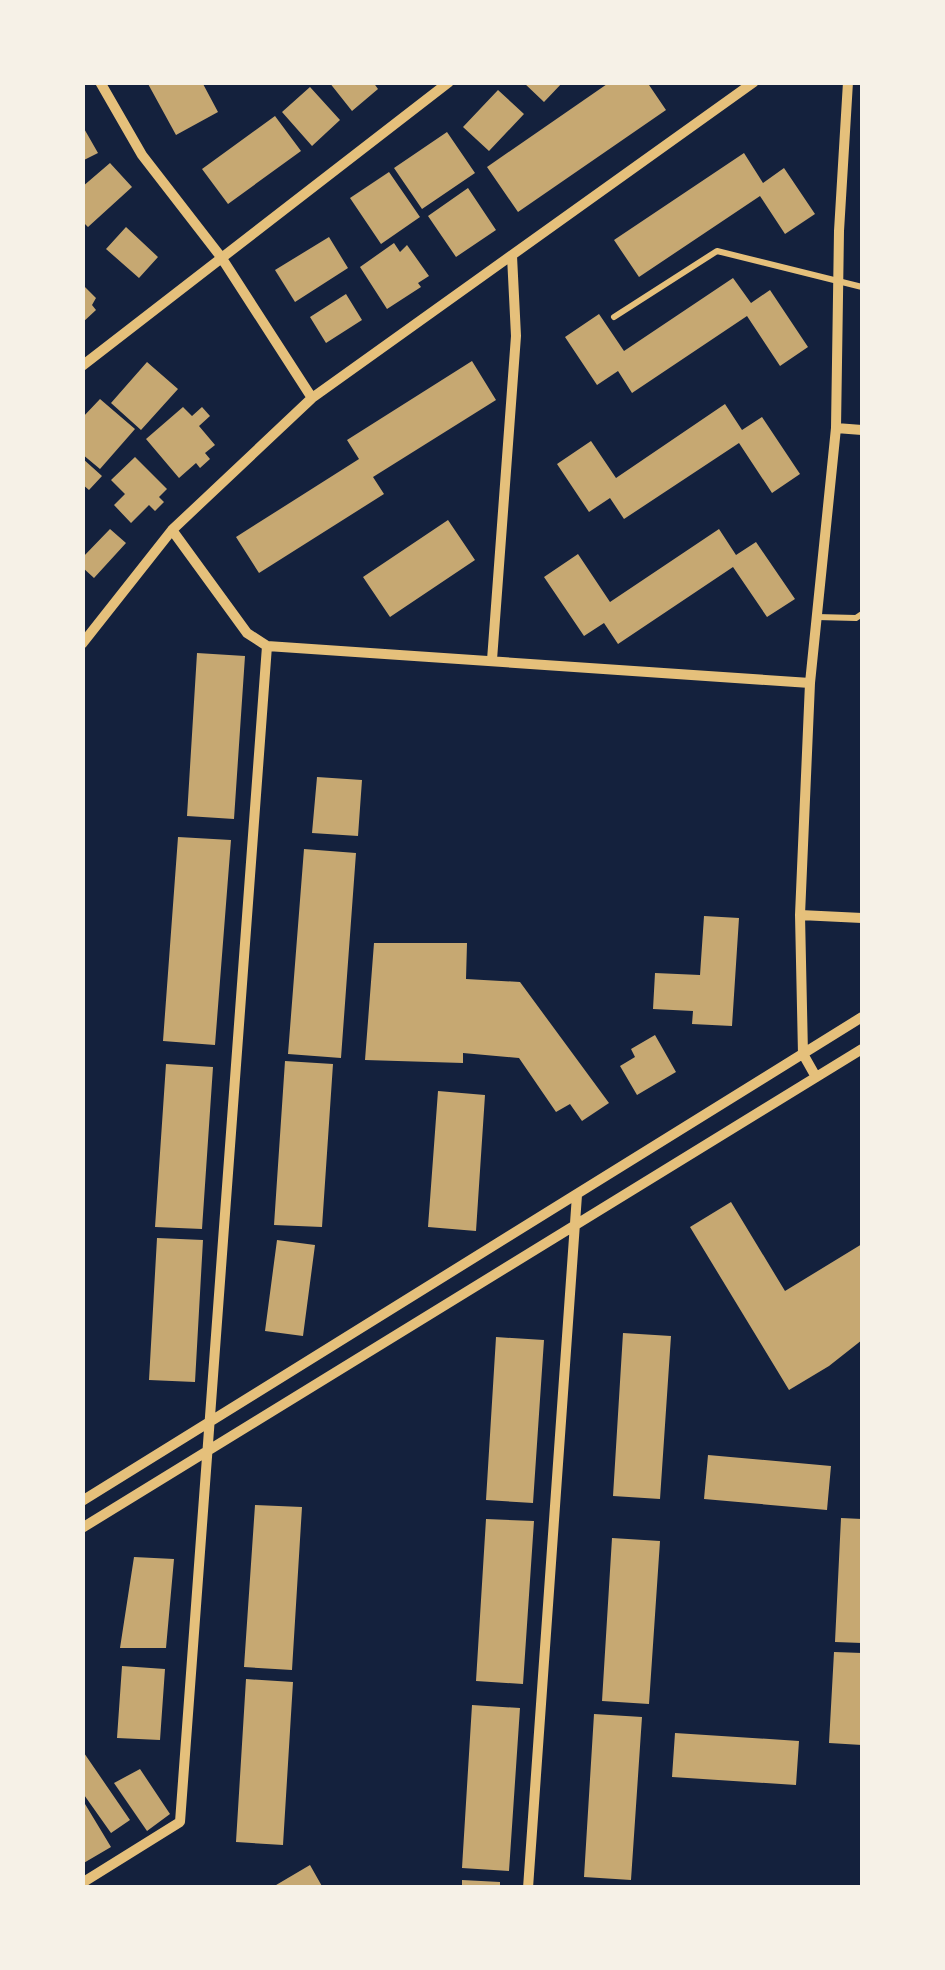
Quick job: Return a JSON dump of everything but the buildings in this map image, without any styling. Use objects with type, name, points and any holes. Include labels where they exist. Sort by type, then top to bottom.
[{"type":"street","points":[[100,82],[142,155],[220,257],[312,398]]},
{"type":"street","points":[[82,366],[449,82]]},
{"type":"street","points":[[82,644],[172,530],[312,398],[754,82]]},
{"type":"street","points":[[816,1077],[803,1054],[800,914],[810,684],[836,428],[838,280],[848,82]]},
{"type":"street","points":[[492,660],[516,336],[512,256]]},
{"type":"street","points":[[836,428],[862,430]]},
{"type":"street","points":[[172,530],[247,633],[266,646],[810,684]]},
{"type":"street","points":[[82,1883],[180,1822],[266,646]]},
{"type":"street","points":[[800,914],[862,918]]},
{"type":"street","points":[[82,1502],[862,1017]]},
{"type":"street","points":[[82,1528],[862,1048]]},
{"type":"street","points":[[528,1888],[577,1225],[576,1195]]},
{"type":"lane","points":[[614,317],[717,251],[862,287]]},
{"type":"lane","points":[[817,617],[856,618],[862,614]]}]
